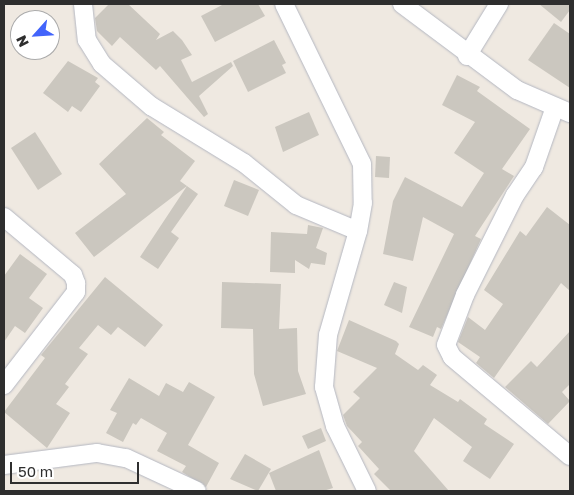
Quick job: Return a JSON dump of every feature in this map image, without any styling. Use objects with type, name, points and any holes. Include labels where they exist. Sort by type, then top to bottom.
[{"type":"street","points":[[83,4],[87,40],[102,64],[151,106],[244,163],[296,205],[358,231]]},
{"type":"street","points":[[284,4],[362,164],[363,203],[358,231],[328,335],[324,387],[335,426],[367,491]]},
{"type":"street","points":[[402,4],[467,56],[517,90],[563,110],[465,295],[446,345],[452,357],[570,454]]},
{"type":"street","points":[[467,56],[499,4]]},
{"type":"street","points":[[4,217],[73,275],[76,283],[76,292],[4,385]]},
{"type":"street","points":[[4,465],[97,453],[126,458],[197,491]]},
{"type":"building","points":[[109,4],[128,4],[160,34],[156,40],[173,31],[192,55],[181,60],[192,82],[231,62],[233,66],[199,96],[208,114],[204,117],[160,66],[156,70],[120,37],[112,46],[97,31],[95,18]]},
{"type":"building","points":[[224,4],[258,4],[265,16],[215,42],[201,16]]},
{"type":"building","points":[[539,4],[570,4],[570,10],[561,22]]},
{"type":"building","points":[[554,23],[570,34],[570,88],[528,60]]},
{"type":"building","points":[[274,40],[286,63],[282,65],[286,73],[248,92],[233,61]]},
{"type":"building","points":[[68,61],[98,78],[95,82],[100,86],[81,112],[72,106],[68,112],[43,93]]},
{"type":"building","points":[[457,75],[480,87],[477,91],[530,129],[502,169],[514,176],[475,236],[481,239],[441,329],[437,327],[433,337],[409,327],[454,234],[423,217],[413,261],[383,254],[393,201],[405,177],[462,207],[484,173],[454,153],[475,122],[442,105]]},
{"type":"building","points":[[309,112],[319,135],[283,152],[275,127]]},
{"type":"building","points":[[147,118],[164,132],[161,135],[195,161],[180,181],[187,186],[94,257],[75,233],[126,194],[99,164]]},
{"type":"building","points":[[35,132],[62,174],[38,190],[11,148]]},
{"type":"building","points":[[376,156],[390,157],[389,178],[375,177]]},
{"type":"building","points":[[234,180],[259,190],[248,216],[224,206]]},
{"type":"building","points":[[187,186],[198,194],[171,232],[179,238],[158,269],[140,257]]},
{"type":"building","points":[[547,207],[570,225],[570,291],[561,283],[494,378],[476,363],[480,357],[458,342],[468,317],[485,330],[503,304],[484,290],[520,231],[526,236]]},
{"type":"building","points":[[308,225],[323,228],[316,248],[327,253],[325,265],[311,263],[309,269],[295,260],[295,273],[270,272],[271,232],[307,234]]},
{"type":"building","points":[[20,254],[47,274],[29,298],[43,308],[25,333],[15,326],[4,342],[4,276]]},
{"type":"building","points":[[105,277],[163,325],[145,347],[118,327],[111,335],[98,325],[79,348],[88,354],[65,384],[69,387],[56,404],[70,413],[47,448],[4,412],[45,358],[41,355]]},
{"type":"building","points":[[222,282],[281,284],[279,329],[297,328],[298,371],[306,394],[263,406],[254,374],[253,329],[221,328]]},
{"type":"building","points":[[394,282],[407,287],[402,313],[384,305]]},
{"type":"building","points":[[349,320],[396,341],[399,344],[395,354],[418,370],[423,365],[437,375],[430,385],[458,402],[460,399],[487,419],[484,424],[514,444],[490,479],[463,461],[472,447],[434,418],[414,451],[449,491],[391,491],[374,474],[379,469],[358,446],[362,442],[347,426],[343,415],[360,398],[353,392],[377,368],[337,351]]},
{"type":"building","points":[[570,331],[570,384],[562,392],[570,401],[548,424],[505,387],[531,361],[537,367]]},
{"type":"building","points":[[129,378],[159,396],[166,383],[183,392],[189,382],[215,397],[188,445],[219,463],[206,487],[182,472],[186,466],[157,451],[167,433],[141,418],[136,425],[133,423],[123,442],[106,433],[117,413],[110,410]]},
{"type":"building","points":[[321,428],[326,441],[308,449],[302,436]]},
{"type":"building","points":[[319,450],[333,488],[323,491],[276,491],[269,473]]},
{"type":"building","points":[[245,454],[271,469],[258,491],[230,479]]}]
